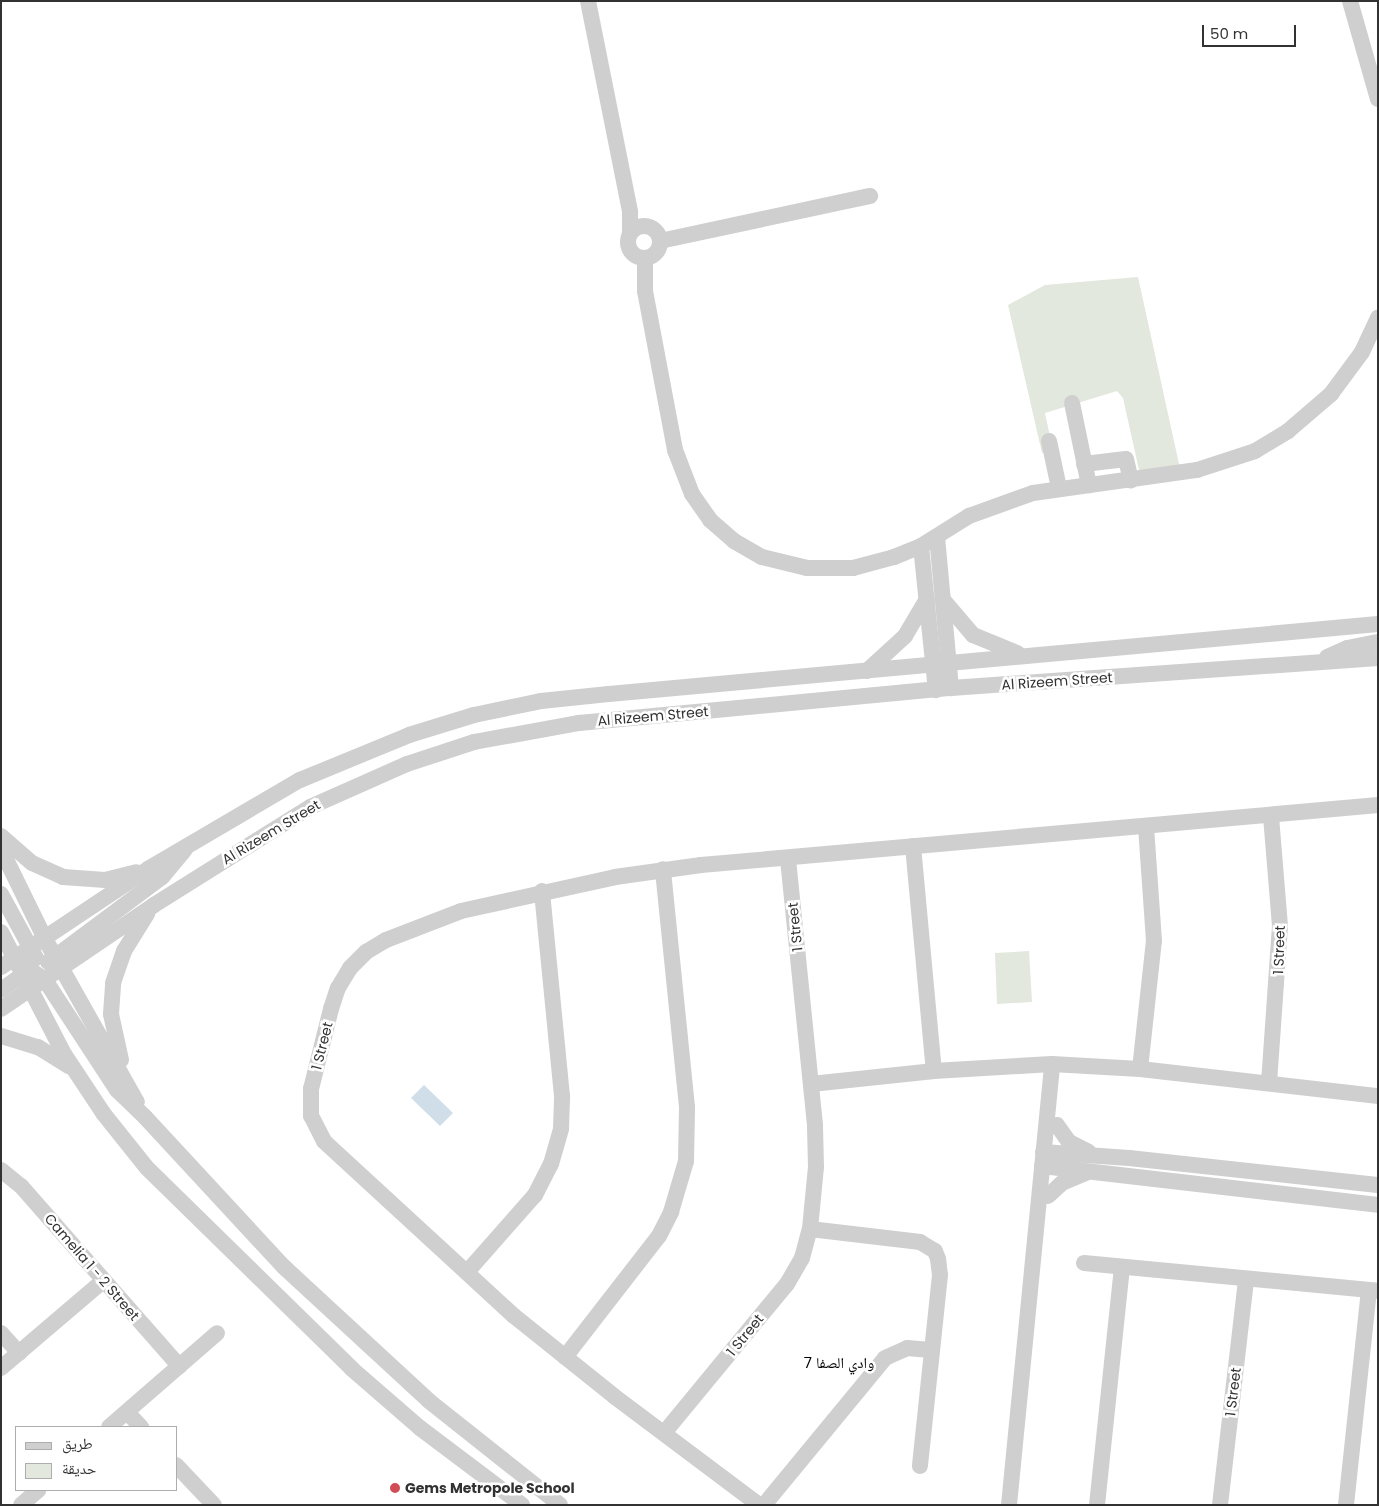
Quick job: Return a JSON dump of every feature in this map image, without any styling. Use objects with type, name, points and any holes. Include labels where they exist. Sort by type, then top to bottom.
[{"type":"street","points":[[588,1],[629,204],[630,250],[636,256],[645,258],[657,250],[660,241],[654,230],[646,226],[629,204]]},
{"type":"street","points":[[1350,1],[1378,99]]},
{"type":"street","points":[[660,241],[870,196]]},
{"type":"street","points":[[630,233],[637,227],[646,226]]},
{"type":"street","points":[[645,258],[645,291],[675,450],[688,487],[710,520],[748,550],[777,562],[807,568],[838,569],[868,565],[921,546],[937,537],[952,524],[989,506],[1058,488],[1131,480],[1217,465],[1254,451],[1288,431],[1318,408],[1343,380],[1362,352],[1378,318]]},
{"type":"street","points":[[1072,403],[1089,485]]},
{"type":"street","points":[[1049,441],[1058,488]]},
{"type":"street","points":[[1084,464],[1126,459],[1131,480]]},
{"type":"street","points":[[937,537],[935,599],[944,689]]},
{"type":"street","points":[[921,546],[935,599],[973,635],[1024,656]]},
{"type":"street","points":[[867,671],[905,636],[935,599]]},
{"type":"street","name":"Al Rizeem Street","points":[[46,939],[148,868],[263,800],[334,764],[410,734],[474,715],[564,698],[1378,624]]},
{"type":"street","points":[[1316,662],[1347,648],[1378,642]]},
{"type":"street","name":"Al Rizeem Street","points":[[1,1008],[40,969],[154,905],[310,807],[406,764],[474,742],[579,723],[944,689],[1378,658]]},
{"type":"street","name":"1 Street","points":[[759,1505],[564,1357],[467,1272],[324,1141],[311,1116],[311,1089],[338,988],[366,952],[386,940],[461,911],[542,891],[663,870],[914,846],[1271,817],[1378,805]]},
{"type":"street","name":"1 Street","points":[[1269,1083],[1280,926],[1271,817]]},
{"type":"street","points":[[1140,1069],[1154,941],[1146,827]]},
{"type":"street","points":[[1,836],[32,863],[63,877],[105,880],[148,868]]},
{"type":"street","points":[[1,990],[40,969],[162,877],[189,844]]},
{"type":"street","points":[[914,846],[934,1071]]},
{"type":"street","points":[[1,849],[46,939],[40,969],[74,1070],[103,1113],[147,1168],[232,1253],[388,1400],[522,1505]]},
{"type":"street","name":"1 Street","points":[[664,1433],[787,1284],[802,1258],[810,1229],[816,1167],[810,1084],[788,859]]},
{"type":"street","points":[[564,1357],[659,1236],[671,1212],[686,1161],[687,1107],[663,870]]},
{"type":"street","points":[[467,1272],[535,1195],[551,1164],[561,1128],[562,1096],[542,891]]},
{"type":"street","points":[[1,894],[40,969],[117,1090],[145,1117],[241,1223],[340,1321],[428,1401],[560,1505]]},
{"type":"street","points":[[145,1117],[116,1046],[111,998],[124,951],[154,905]]},
{"type":"street","points":[[1,932],[8,963],[40,969]]},
{"type":"street","points":[[1,1036],[38,1047],[74,1070]]},
{"type":"street","points":[[810,1084],[934,1071],[1058,1064],[1140,1069],[1378,1096]]},
{"type":"street","points":[[1034,1272],[1041,1260],[1048,1196],[1048,1160],[1057,1125],[1058,1064]]},
{"type":"street","points":[[1009,1505],[1034,1272],[1032,1259],[1048,1160],[1058,1064]]},
{"type":"street","points":[[1057,1125],[1075,1146],[1101,1155]]},
{"type":"street","points":[[1048,1160],[1101,1155],[1378,1185]]},
{"type":"street","points":[[1048,1160],[1090,1173],[1378,1205]]},
{"type":"street","name":"Camelia 1 - 2 Street","points":[[1,1170],[21,1186],[179,1366]]},
{"type":"street","points":[[1048,1196],[1062,1183],[1090,1173]]},
{"type":"street","points":[[810,1229],[920,1242],[935,1251],[940,1267],[920,1466]]},
{"type":"street","points":[[1084,1263],[1373,1291],[1346,1505]]},
{"type":"street","points":[[1097,1505],[1122,1267]]},
{"type":"street","name":"1 Street","points":[[1220,1505],[1246,1279]]},
{"type":"street","points":[[1,1368],[104,1280]]},
{"type":"street","points":[[1,1333],[19,1353]]},
{"type":"street","points":[[110,1426],[217,1333]]},
{"type":"street","points":[[764,1505],[885,1358],[907,1348],[931,1350]]},
{"type":"street","points":[[126,1412],[140,1426]]},
{"type":"street","points":[[178,1468],[205,1502]]},
{"type":"street","points":[[21,1505],[37,1491]]},
{"type":"green space","points":[[1138,277],[1181,473],[1139,470],[1123,398],[1117,391],[1045,413],[1053,451],[1042,453],[1008,305],[1045,285]]},
{"type":"green space","points":[[1029,951],[1032,1002],[997,1004],[995,953]]},
{"type":"shaded area","points":[[424,1085],[453,1113],[440,1126],[411,1098]]},
{"type":"place","name":"Gems Metropole School","points":[[395,1488]]},
{"type":"district","name":"وادي الصفا 7","points":[[839,1363]]}]
